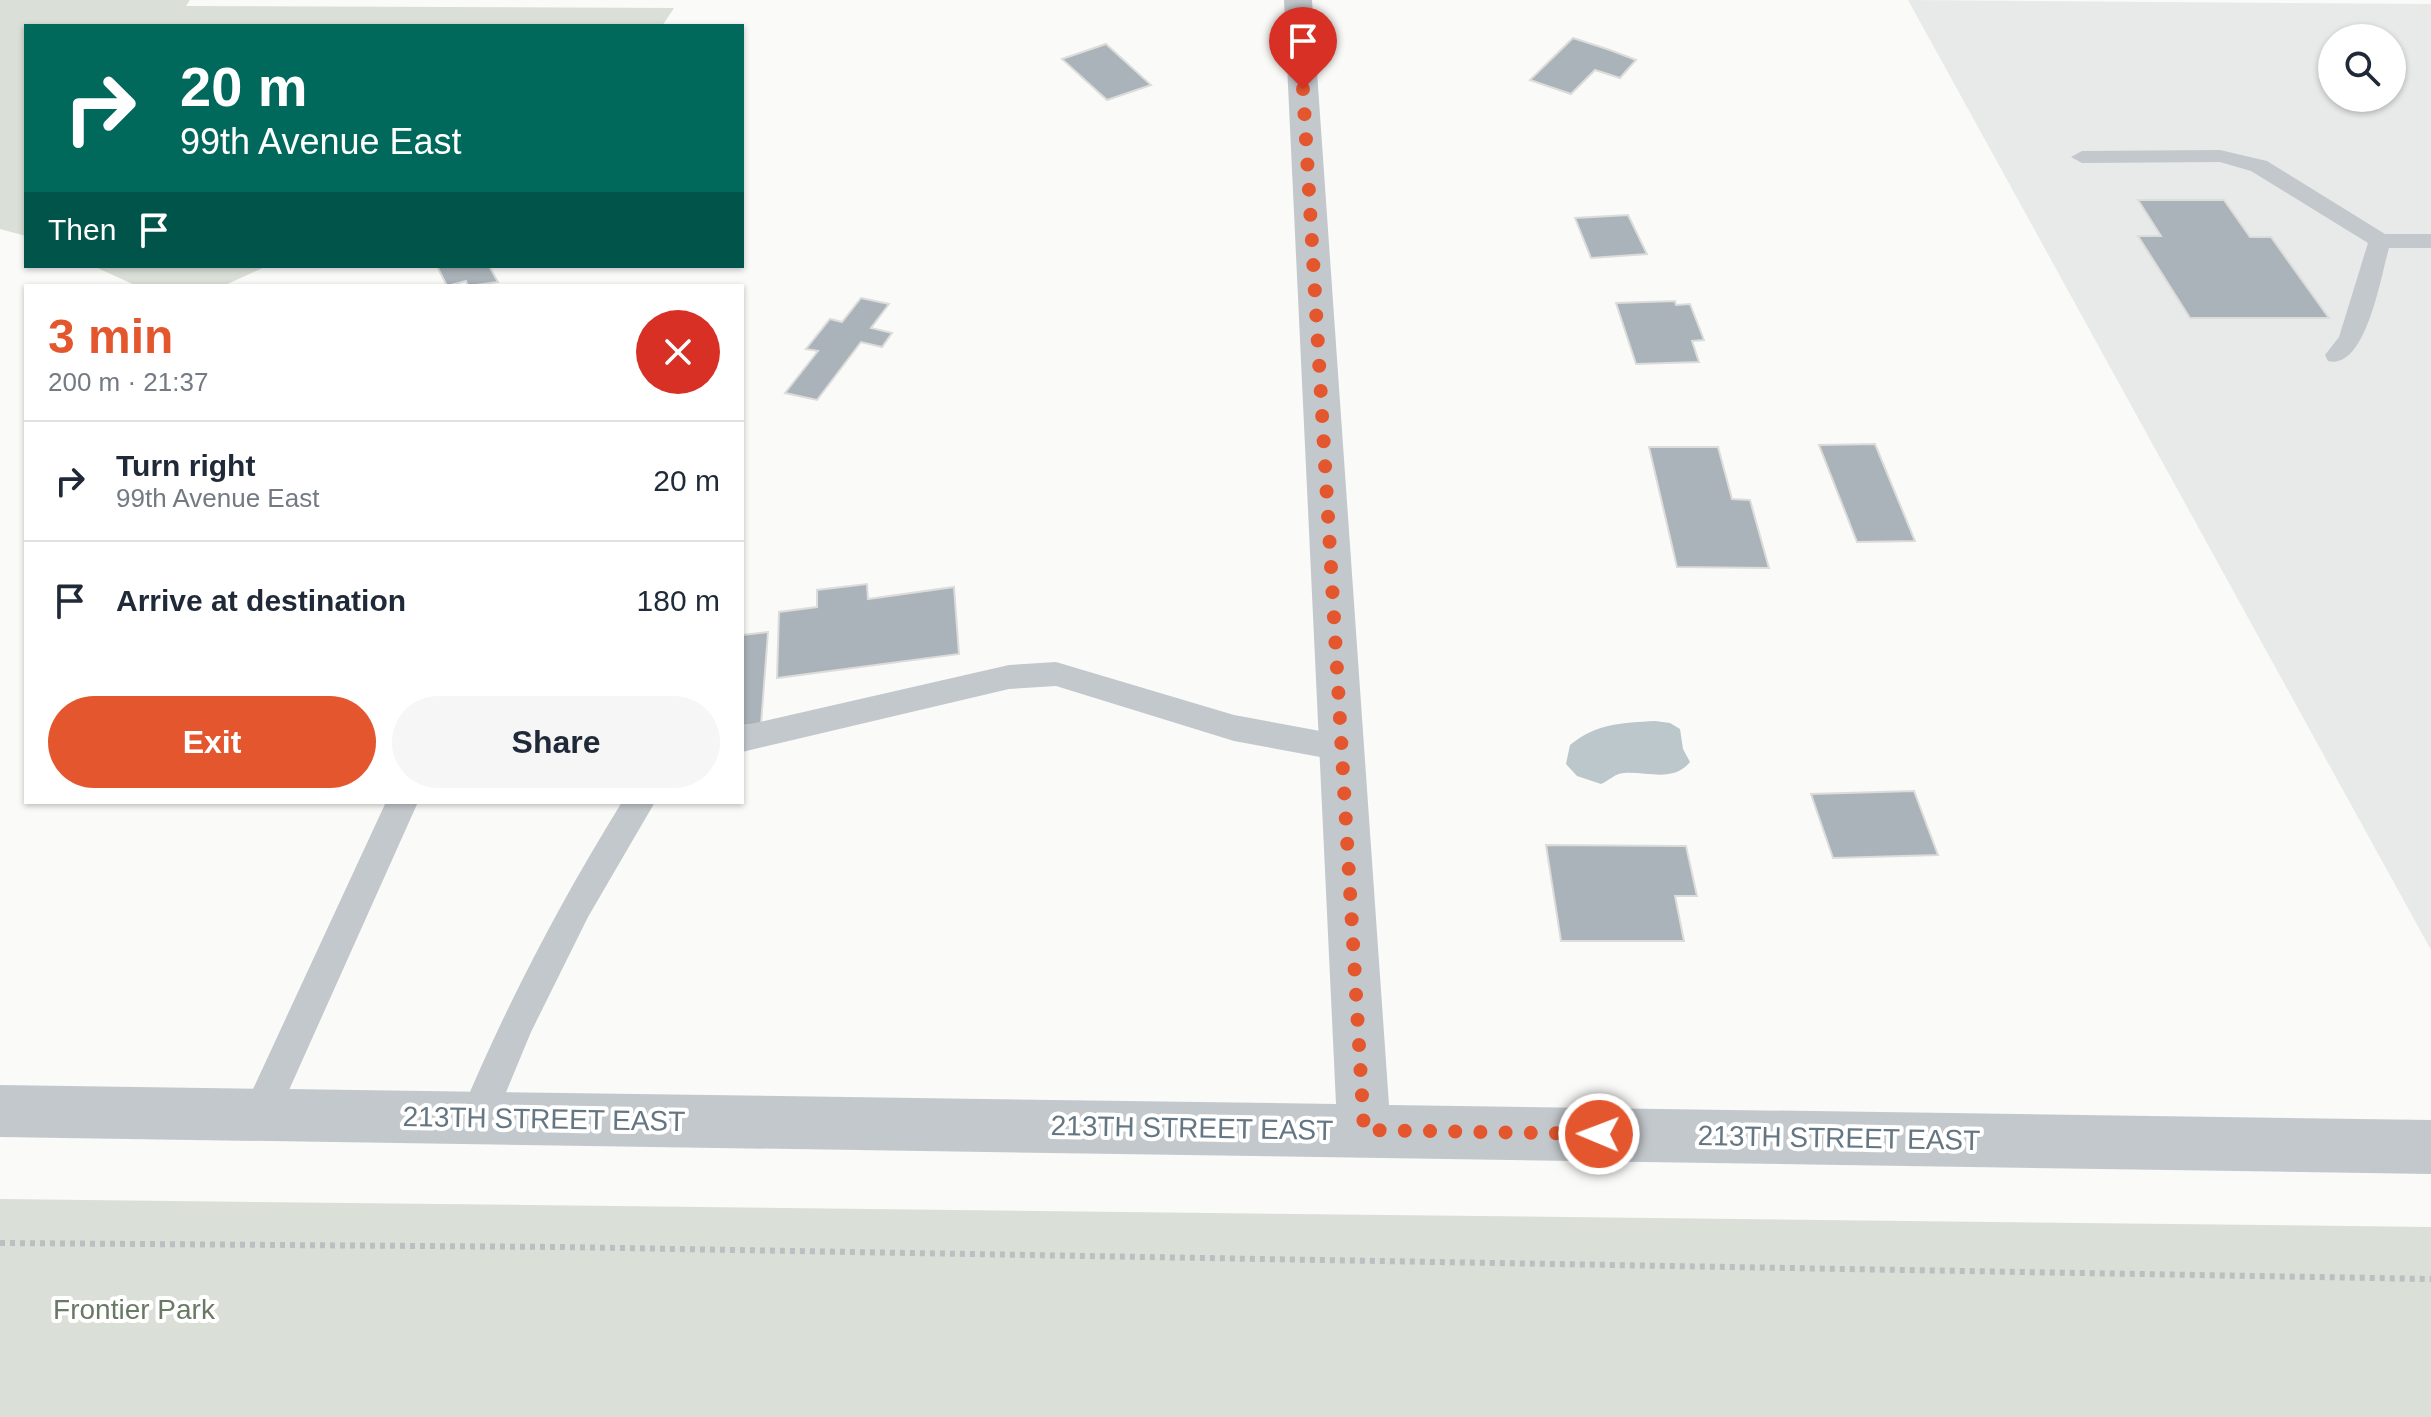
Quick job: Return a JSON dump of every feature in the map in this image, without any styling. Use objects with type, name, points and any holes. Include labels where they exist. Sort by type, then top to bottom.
[{"type":"street","points":[[1298,0],[1364,1130]]},
{"type":"street","name":"213TH STREET EAST","points":[[0,1111],[2431,1147]]},
{"type":"lane","points":[[2082,157],[2220,156],[2239,160],[2259,166],[2294,185],[2380,241],[2431,241]]},
{"type":"lane","points":[[2337,355],[2350,340],[2380,241]]},
{"type":"lane","points":[[744,739],[1009,677],[1056,674],[1234,728],[1342,748]]},
{"type":"lane","points":[[259,1115],[401,804]]},
{"type":"lane","points":[[477,1118],[517,1023],[576,906],[638,804]]},
{"type":"path","points":[[0,1243],[560,1247],[2431,1279]]},
{"type":"shaded area","points":[[1908,0],[2431,4],[2431,950]]},
{"type":"shaded area","points":[[1670,723],[1680,729],[1683,749],[1690,762],[1676,772],[1621,774],[1601,784],[1577,776],[1566,764],[1570,745],[1590,732],[1621,724]]},
{"type":"green space","points":[[0,0],[190,0],[186,6],[674,8],[663,24],[24,24],[24,235],[0,229]]},
{"type":"green space","points":[[97,268],[263,268],[227,284],[133,284]]},
{"type":"green space","name":"Frontier Park","points":[[0,1199],[2431,1227],[2431,1417],[0,1417]]},
{"type":"building","points":[[1573,38],[1636,60],[1620,78],[1595,70],[1571,94],[1530,80]]},
{"type":"building","points":[[1106,44],[1151,85],[1107,100],[1062,59]]},
{"type":"building","points":[[2138,200],[2224,200],[2250,237],[2271,237],[2329,318],[2190,318],[2138,236],[2161,236]]},
{"type":"building","points":[[1628,215],[1647,254],[1591,258],[1575,218]]},
{"type":"building","points":[[438,268],[490,268],[498,282],[467,284],[466,281],[446,284]]},
{"type":"building","points":[[861,298],[889,304],[871,328],[892,333],[882,347],[861,342],[817,400],[785,393],[818,351],[806,349],[830,319],[842,322]]},
{"type":"building","points":[[1675,301],[1676,305],[1690,304],[1704,340],[1692,341],[1699,362],[1636,364],[1616,303]]},
{"type":"building","points":[[1875,444],[1915,541],[1857,542],[1819,445]]},
{"type":"building","points":[[1649,447],[1718,447],[1732,499],[1750,500],[1769,568],[1677,567]]},
{"type":"building","points":[[867,584],[868,599],[954,587],[959,654],[777,678],[779,612],[817,607],[817,590]]},
{"type":"building","points":[[768,632],[761,724],[744,726],[744,635]]},
{"type":"building","points":[[1914,791],[1938,855],[1833,858],[1811,794]]},
{"type":"building","points":[[1546,845],[1686,846],[1697,896],[1675,896],[1684,941],[1561,941]]},
{"type":"route","points":[[1303,89],[1364,1130],[1599,1134]]}]
